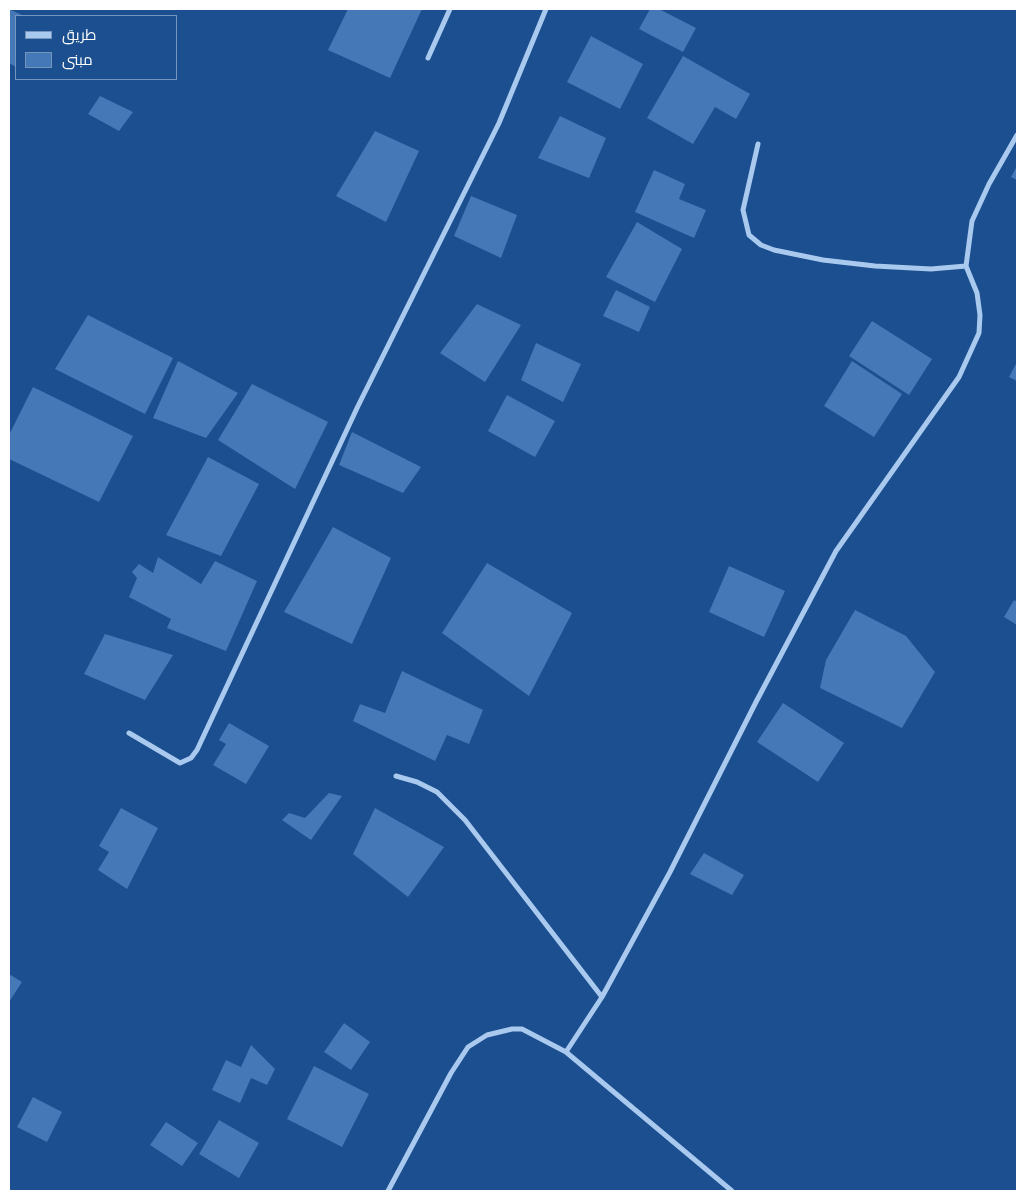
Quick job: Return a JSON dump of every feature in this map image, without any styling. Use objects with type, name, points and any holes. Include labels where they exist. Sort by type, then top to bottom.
[{"type":"street","points":[[428,58],[450,9]]},
{"type":"street","points":[[129,733],[180,763],[192,758],[197,750],[358,406],[499,123],[546,9]]},
{"type":"street","points":[[566,1052],[602,997],[670,872],[756,702],[836,552],[959,377],[979,333],[980,315],[977,293],[966,266],[972,220],[989,184],[1017,135]]},
{"type":"street","points":[[758,144],[743,210],[748,235],[761,246],[823,260],[875,266],[931,268],[966,266]]},
{"type":"street","points":[[396,776],[417,782],[437,792],[465,820],[602,997]]},
{"type":"street","points":[[388,1191],[468,1047],[487,1035],[512,1029],[522,1029],[566,1052],[732,1191]]},
{"type":"building","points":[[9,9],[22,15],[15,15],[15,66],[9,63]]},
{"type":"building","points":[[348,9],[422,9],[390,78],[328,50]]},
{"type":"building","points":[[650,9],[659,9],[696,28],[683,52],[639,29]]},
{"type":"building","points":[[591,36],[643,64],[620,109],[567,82]]},
{"type":"building","points":[[683,56],[750,94],[736,119],[715,107],[693,144],[647,118]]},
{"type":"building","points":[[100,96],[133,112],[119,131],[88,114]]},
{"type":"building","points":[[560,116],[606,138],[589,178],[538,158]]},
{"type":"building","points":[[375,131],[419,151],[386,222],[336,196]]},
{"type":"building","points":[[1017,166],[1017,180],[1011,177]]},
{"type":"building","points":[[654,170],[685,184],[679,199],[706,210],[694,238],[635,212]]},
{"type":"building","points":[[471,196],[517,215],[501,258],[454,236]]},
{"type":"building","points":[[637,222],[682,249],[655,302],[606,277]]},
{"type":"building","points":[[616,290],[650,307],[639,332],[603,316]]},
{"type":"building","points":[[477,304],[521,325],[485,382],[440,353]]},
{"type":"building","points":[[88,315],[173,358],[145,414],[55,369]]},
{"type":"building","points":[[872,321],[932,359],[909,395],[849,356]]},
{"type":"building","points":[[536,343],[581,364],[563,402],[521,380]]},
{"type":"building","points":[[178,361],[238,393],[206,438],[153,418]]},
{"type":"building","points":[[852,361],[902,394],[874,437],[824,406]]},
{"type":"building","points":[[1017,362],[1017,381],[1009,377]]},
{"type":"building","points":[[252,384],[328,422],[295,489],[218,440]]},
{"type":"building","points":[[33,387],[133,436],[99,502],[9,459],[9,435]]},
{"type":"building","points":[[507,395],[555,421],[535,457],[488,431]]},
{"type":"building","points":[[352,432],[421,467],[403,493],[339,465]]},
{"type":"building","points":[[208,457],[259,484],[221,556],[166,535]]},
{"type":"building","points":[[333,527],[391,558],[352,644],[284,612]]},
{"type":"building","points":[[158,557],[201,584],[215,561],[257,581],[226,651],[167,628],[171,619],[129,597],[137,578],[132,572],[139,564],[153,573]]},
{"type":"building","points":[[487,563],[572,613],[529,696],[442,633]]},
{"type":"building","points":[[729,566],[785,591],[764,637],[709,612]]},
{"type":"building","points":[[1014,600],[1017,602],[1017,625],[1004,617]]},
{"type":"building","points":[[855,610],[906,636],[935,672],[902,728],[820,688],[826,660]]},
{"type":"building","points":[[105,634],[173,655],[145,700],[84,674]]},
{"type":"building","points":[[402,671],[483,710],[469,744],[447,735],[435,761],[353,721],[360,704],[385,713]]},
{"type":"building","points":[[783,703],[844,743],[818,782],[757,742]]},
{"type":"building","points":[[229,723],[269,746],[246,784],[213,765],[226,744],[219,740]]},
{"type":"building","points":[[329,793],[342,796],[311,840],[282,820],[289,813],[305,818]]},
{"type":"building","points":[[121,808],[158,828],[127,889],[98,870],[109,852],[99,846]]},
{"type":"building","points":[[375,808],[444,847],[408,897],[353,854]]},
{"type":"building","points":[[704,853],[744,875],[732,895],[690,874]]},
{"type":"building","points":[[9,974],[22,982],[9,1002]]},
{"type":"building","points":[[344,1023],[370,1042],[351,1070],[324,1052]]},
{"type":"building","points":[[251,1045],[275,1069],[267,1085],[251,1078],[240,1103],[212,1090],[226,1060],[241,1067]]},
{"type":"building","points":[[314,1066],[369,1094],[342,1147],[287,1119]]},
{"type":"building","points":[[33,1097],[62,1112],[47,1142],[17,1127]]},
{"type":"building","points":[[219,1120],[259,1143],[239,1178],[199,1154]]},
{"type":"building","points":[[166,1122],[198,1143],[182,1166],[150,1145]]}]
